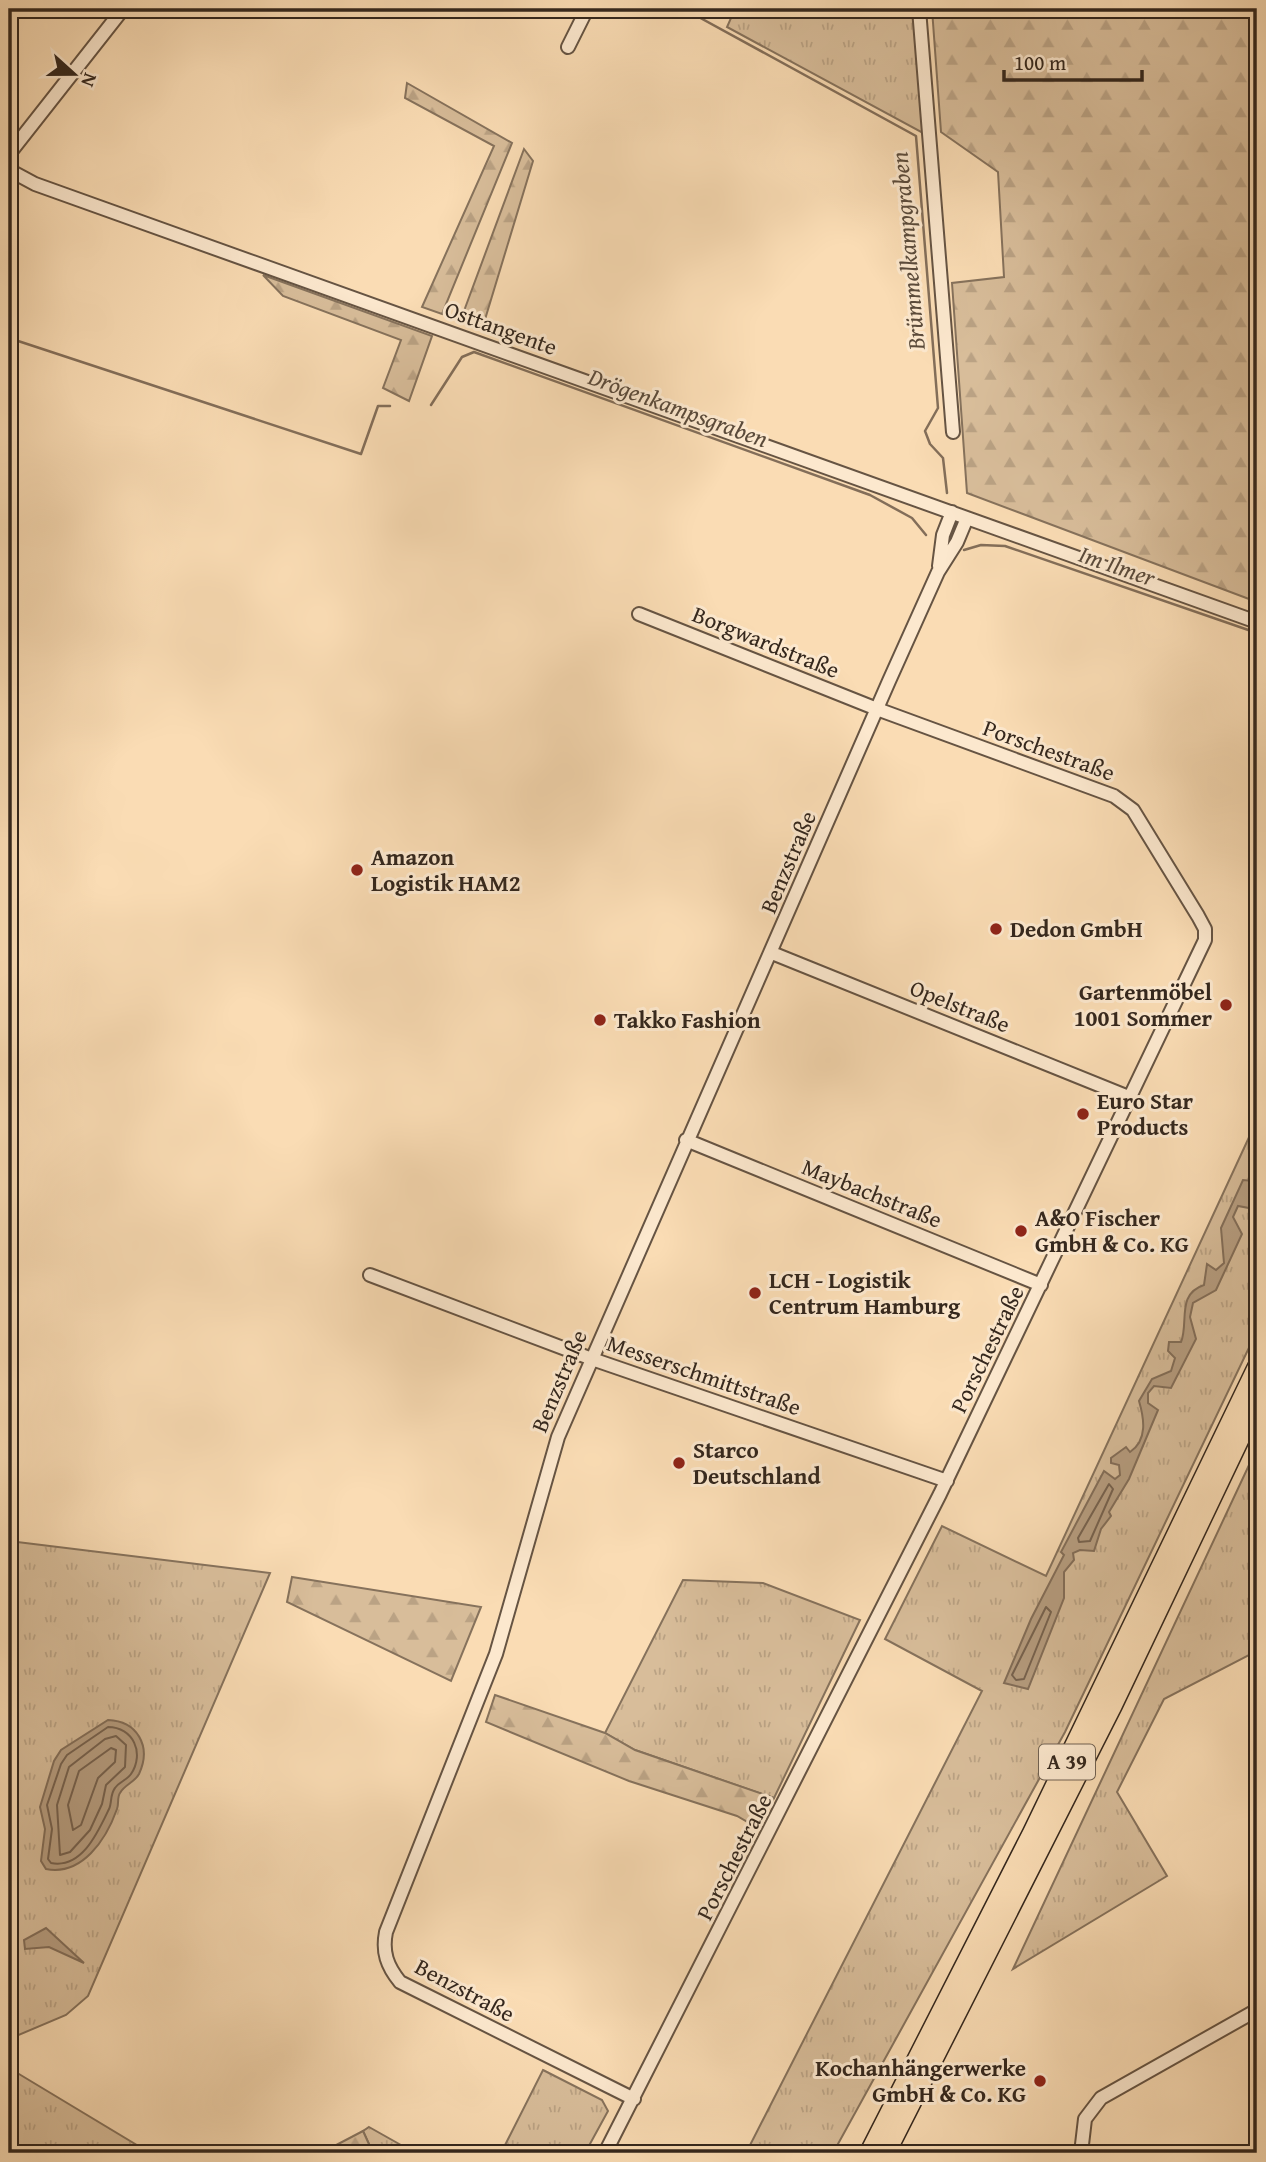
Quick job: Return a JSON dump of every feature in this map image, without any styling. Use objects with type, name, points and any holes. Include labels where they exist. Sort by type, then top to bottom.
[{"type":"highway","name":"A 39","points":[[869,2153],[1026,1844],[1257,1367]]},
{"type":"highway","name":"A 39","points":[[886,2153],[1113,1705],[1257,1403]]},
{"type":"street","points":[[9,154],[123,9]]},
{"type":"street","points":[[568,47],[587,9]]},
{"type":"street","points":[[919,9],[953,432]]},
{"type":"street","name":"Osttangente","points":[[9,170],[35,184],[1257,622]]},
{"type":"street","name":"Benzstraße","points":[[938,572],[943,535],[952,512]]},
{"type":"street","name":"Benzstraße","points":[[634,2099],[414,1990],[390,1970],[383,1946],[390,1917],[496,1654],[551,1455],[686,1140],[772,953],[877,709],[938,572],[957,542],[967,518]]},
{"type":"street","name":"Borgwardstraße","points":[[639,614],[877,709]]},
{"type":"street","name":"Porschestraße","points":[[605,2153],[947,1481],[1205,940],[1205,929],[1198,915],[1133,810],[1114,796],[877,709]]},
{"type":"street","name":"Opelstraße","points":[[772,953],[1131,1098]]},
{"type":"street","name":"Maybachstraße","points":[[686,1140],[1041,1285]]},
{"type":"street","name":"Messerschmittstraße","points":[[370,1275],[592,1359],[947,1481]]},
{"type":"street","points":[[1081,2153],[1085,2119],[1101,2098],[1257,2010]]},
{"type":"green space","points":[[735,9],[913,9],[923,133],[727,27]]},
{"type":"green space","points":[[932,9],[1257,9],[1257,602],[967,493],[952,283],[1004,277],[998,172],[941,132]]},
{"type":"green space","points":[[407,83],[512,143],[442,314],[422,307],[494,146],[405,98]]},
{"type":"green space","points":[[524,149],[533,161],[483,326],[461,319]]},
{"type":"green space","points":[[263,275],[432,336],[409,401],[383,388],[401,340],[283,296]]},
{"type":"green space","points":[[1257,1120],[1257,1331],[1065,1732],[833,2153],[746,2153],[982,1691],[885,1639],[942,1526],[1046,1576]]},
{"type":"green space","points":[[1257,1448],[1257,1651],[1164,1699],[1117,1792],[1167,1876],[1013,1969]]},
{"type":"green space","points":[[9,1541],[270,1573],[88,1996],[66,2015],[9,2039]]},
{"type":"green space","points":[[292,1577],[481,1607],[451,1681],[287,1602]]},
{"type":"green space","points":[[683,1580],[763,1583],[860,1620],[774,1798],[635,1750],[605,1733]]},
{"type":"green space","points":[[495,1695],[605,1733],[635,1750],[774,1798],[758,1828],[737,1816],[629,1781],[486,1722]]},
{"type":"green space","points":[[9,2068],[150,2153],[9,2153]]},
{"type":"green space","points":[[543,2070],[602,2100],[608,2111],[585,2153],[501,2153]]},
{"type":"green space","points":[[369,2127],[415,2153],[373,2153],[363,2131]]},
{"type":"green space","points":[[363,2131],[373,2153],[321,2153]]},
{"type":"water","points":[[1255,1154],[1257,1188],[1252,1191],[1254,1209],[1238,1206],[1233,1217],[1242,1234],[1216,1290],[1193,1303],[1190,1317],[1196,1339],[1171,1388],[1154,1386],[1148,1393],[1148,1403],[1158,1410],[1129,1479],[1109,1512],[1111,1516],[1101,1529],[1094,1551],[1080,1550],[1073,1553],[1074,1560],[1064,1572],[1064,1598],[1028,1689],[1004,1683],[1031,1619],[1064,1555],[1061,1552],[1104,1471],[1115,1479],[1120,1475],[1119,1465],[1111,1463],[1111,1458],[1126,1447],[1130,1452],[1140,1441],[1143,1421],[1139,1401],[1152,1379],[1171,1371],[1175,1358],[1168,1351],[1169,1342],[1181,1342],[1187,1302],[1195,1289],[1204,1285],[1207,1264],[1216,1270],[1224,1263],[1221,1228],[1243,1180],[1253,1181],[1256,1176],[1250,1167]]},
{"type":"water","points":[[108,1720],[127,1725],[139,1737],[144,1754],[139,1774],[120,1793],[112,1821],[91,1853],[71,1867],[46,1869],[41,1861],[45,1829],[40,1807],[54,1761],[61,1750]]},
{"type":"water","points":[[46,1928],[84,1963],[49,1947],[25,1949],[24,1940]]},
{"type":"waterway","name":"Brümmelkampgraben","points":[[684,9],[916,136],[938,408],[925,431],[930,444],[943,458],[947,493]]},
{"type":"waterway","name":"Drögenkampsgraben","points":[[9,338],[361,454],[378,406],[390,406]]},
{"type":"waterway","name":"Drögenkampsgraben","points":[[431,405],[462,357],[474,352],[870,495],[912,518],[926,535]]},
{"type":"waterway","name":"Im Ilmer","points":[[964,550],[981,545],[1005,546],[1257,633]]},
{"type":"railway","points":[[1252,9],[1257,15]]},
{"type":"place","name":"Amazon Logistik HAM2","points":[[357,870]]},
{"type":"place","name":"Dedon GmbH","points":[[996,929]]},
{"type":"place","name":"Gartenmöbel 1001 Sommer","points":[[1226,1005]]},
{"type":"place","name":"Takko Fashion","points":[[600,1020]]},
{"type":"place","name":"Euro Star Products","points":[[1083,1114]]},
{"type":"place","name":"A&O Fischer GmbH & Co. KG","points":[[1021,1231]]},
{"type":"place","name":"LCH - Logistik Centrum Hamburg","points":[[755,1293]]},
{"type":"place","name":"Starco Deutschland","points":[[679,1463]]},
{"type":"place","name":"Kochanhängerwerke GmbH & Co. KG","points":[[1040,2081]]}]
